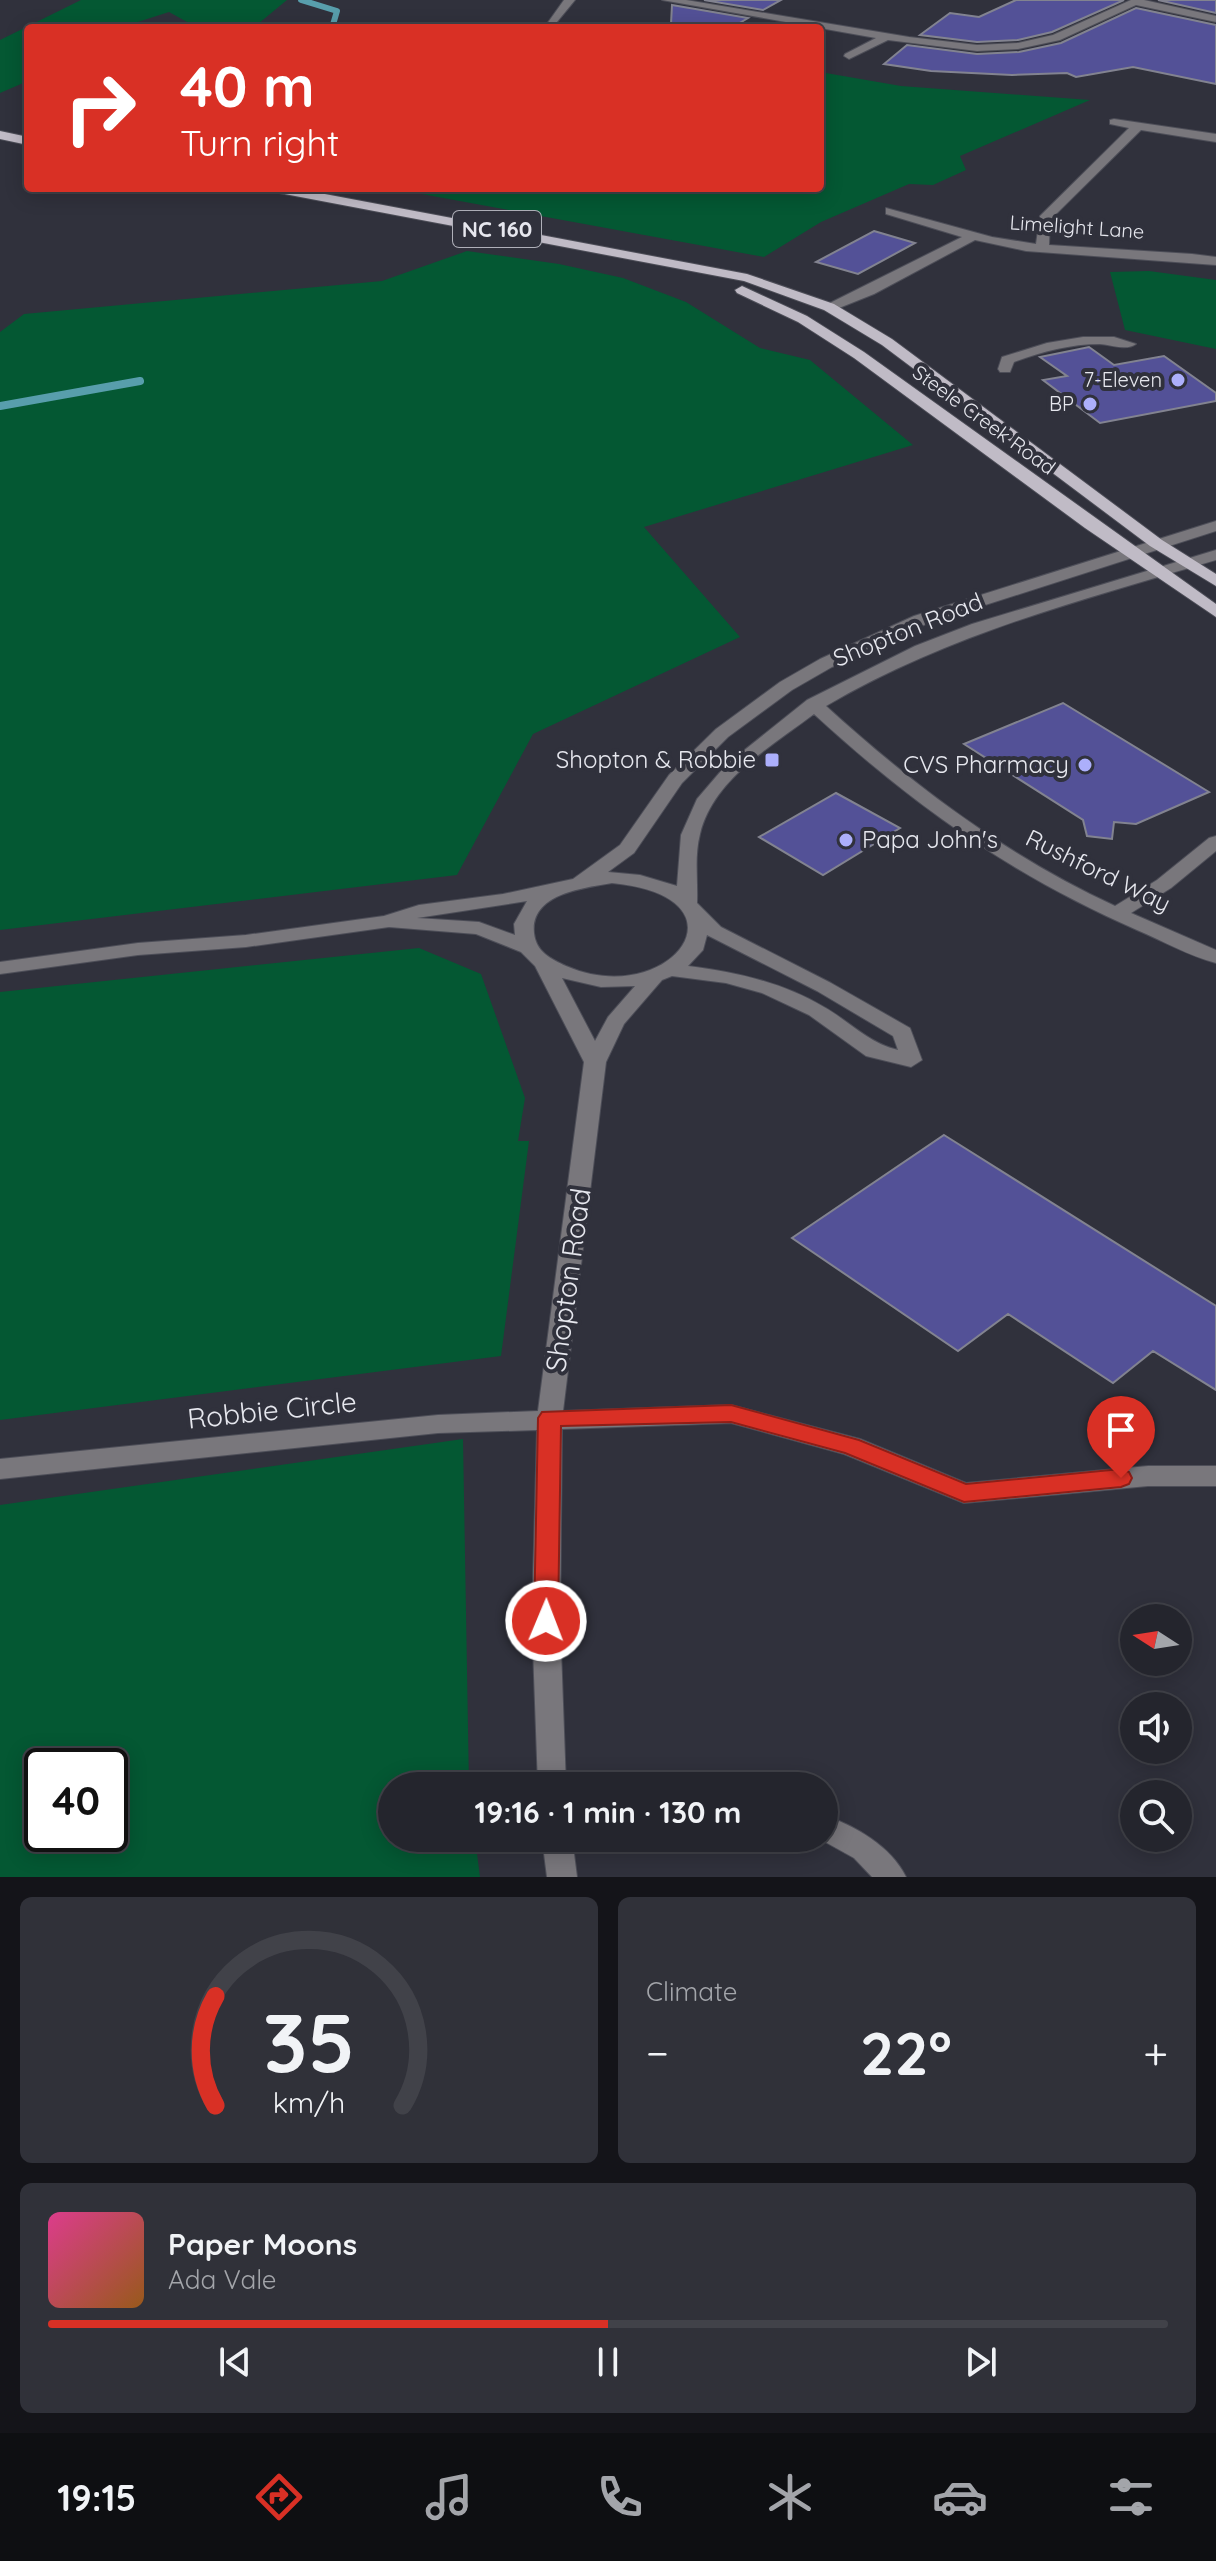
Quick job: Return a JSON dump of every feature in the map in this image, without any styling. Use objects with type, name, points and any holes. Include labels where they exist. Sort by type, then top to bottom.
[{"type":"main road","points":[[0,135],[24,140]]},
{"type":"main road","name":"Steele Creek Road","points":[[296,192],[747,278],[829,307],[887,342],[1156,543],[1216,581]]},
{"type":"main road","name":"Steele Creek Road","points":[[719,274],[736,287],[807,320],[852,348],[1127,552],[1216,612]]},
{"type":"street","points":[[550,24],[570,0]]},
{"type":"street","points":[[667,0],[814,24]]},
{"type":"street","points":[[824,26],[954,46],[1018,46],[1073,32],[1137,1],[1216,19]]},
{"type":"street","points":[[849,56],[887,36]]},
{"type":"street","points":[[1114,122],[1216,138]]},
{"type":"street","points":[[1042,248],[1044,219],[1138,126]]},
{"type":"street","name":"Limelight Lane","points":[[890,211],[973,236],[1042,248],[1167,254],[1216,261]]},
{"type":"street","points":[[829,307],[869,291],[973,236]]},
{"type":"street","points":[[1005,369],[1007,360],[1019,355],[1079,340],[1113,340],[1129,344]]},
{"type":"street","name":"Shopton Road","points":[[571,884],[629,846],[642,830],[655,804],[700,754],[733,724],[786,686],[863,644],[920,620],[1216,526]]},
{"type":"street","name":"Shopton Road","points":[[692,907],[685,850],[699,811],[745,758],[813,704],[901,656],[958,633],[1216,555]]},
{"type":"street","name":"Rushford Way","points":[[813,704],[868,755],[947,817],[1043,878],[1216,957]]},
{"type":"street","points":[[1119,912],[1164,884],[1216,842]]},
{"type":"street","points":[[0,968],[138,949],[246,941],[387,922],[419,911],[503,900],[612,877],[643,880],[666,887],[692,907],[714,931],[824,987],[903,1033],[911,1060],[873,1051],[816,1011],[769,989],[728,977],[662,972],[616,981],[589,980],[565,975],[544,964],[527,947],[479,928],[387,922]]},
{"type":"street","points":[[527,947],[523,933],[526,916],[539,900],[571,884]]},
{"type":"street","points":[[662,972],[688,956],[698,940],[692,907]]},
{"type":"street","points":[[544,964],[595,1062]]},
{"type":"street","name":"Shopton Road","points":[[551,1772],[546,1621],[550,1418],[595,1062],[615,1022],[662,972]]},
{"type":"street","name":"Robbie Circle","points":[[0,1469],[422,1425],[550,1418],[731,1414],[851,1446],[964,1493],[1148,1476],[1216,1476]]},
{"type":"street","points":[[838,1835],[864,1849],[891,1877]]},
{"type":"street","points":[[559,1852],[562,1877]]},
{"type":"green space","points":[[81,0],[287,0],[258,24],[191,24],[169,12],[132,24],[32,24]]},
{"type":"green space","points":[[24,28],[24,83],[0,93],[0,40]]},
{"type":"green space","points":[[824,73],[901,86],[1090,100],[960,156],[966,170],[933,185],[909,184],[821,222],[764,257],[411,192],[824,192]]},
{"type":"green space","points":[[467,251],[559,264],[623,278],[686,302],[760,348],[810,360],[913,445],[644,527],[740,637],[533,734],[457,875],[0,930],[0,332],[24,314],[382,281]]},
{"type":"green space","points":[[1149,271],[1216,280],[1216,349],[1125,330],[1110,272]]},
{"type":"green space","points":[[419,948],[481,974],[525,1098],[518,1141],[529,1141],[501,1356],[0,1420],[0,992]]},
{"type":"green space","points":[[463,1439],[469,1772],[378,1772],[378,1852],[477,1852],[480,1877],[0,1877],[0,1505]]},
{"type":"building","points":[[704,0],[781,0],[763,10]]},
{"type":"building","points":[[1016,0],[1124,0],[1052,32],[1018,40],[977,42],[920,35],[950,13],[979,17]]},
{"type":"building","points":[[1158,0],[1216,0],[1216,13]]},
{"type":"building","points":[[672,5],[748,18],[738,24],[671,24]]},
{"type":"building","points":[[1136,8],[1216,25],[1216,84],[1133,67],[1076,77],[1067,73],[1012,75],[931,71],[884,64],[907,45],[977,54],[1019,52],[1061,43]]},
{"type":"building","points":[[874,231],[915,243],[858,274],[816,262]]},
{"type":"building","points":[[1089,347],[1114,365],[1164,356],[1216,393],[1216,401],[1100,423],[1043,380],[1067,376],[1040,357]]},
{"type":"building","points":[[1063,703],[1209,792],[1136,824],[1114,822],[1112,839],[1087,836],[1083,820],[964,744]]},
{"type":"building","points":[[836,793],[900,828],[823,875],[759,837]]},
{"type":"building","points":[[944,1135],[1216,1306],[1216,1390],[1153,1351],[1113,1383],[1008,1314],[958,1351],[792,1238]]},
{"type":"waterway","points":[[301,0],[337,11],[333,24]]},
{"type":"waterway","points":[[0,406],[140,381]]},
{"type":"place","name":"7-Eleven","points":[[1178,380]]},
{"type":"place","name":"BP","points":[[1090,404]]},
{"type":"place","name":"Shopton & Robbie","points":[[772,760]]},
{"type":"place","name":"CVS Pharmacy","points":[[1085,765]]},
{"type":"place","name":"Papa John's","points":[[846,840]]},
{"type":"route","points":[[546,1621],[550,1418],[731,1414],[851,1446],[964,1493],[1121,1478]]}]
